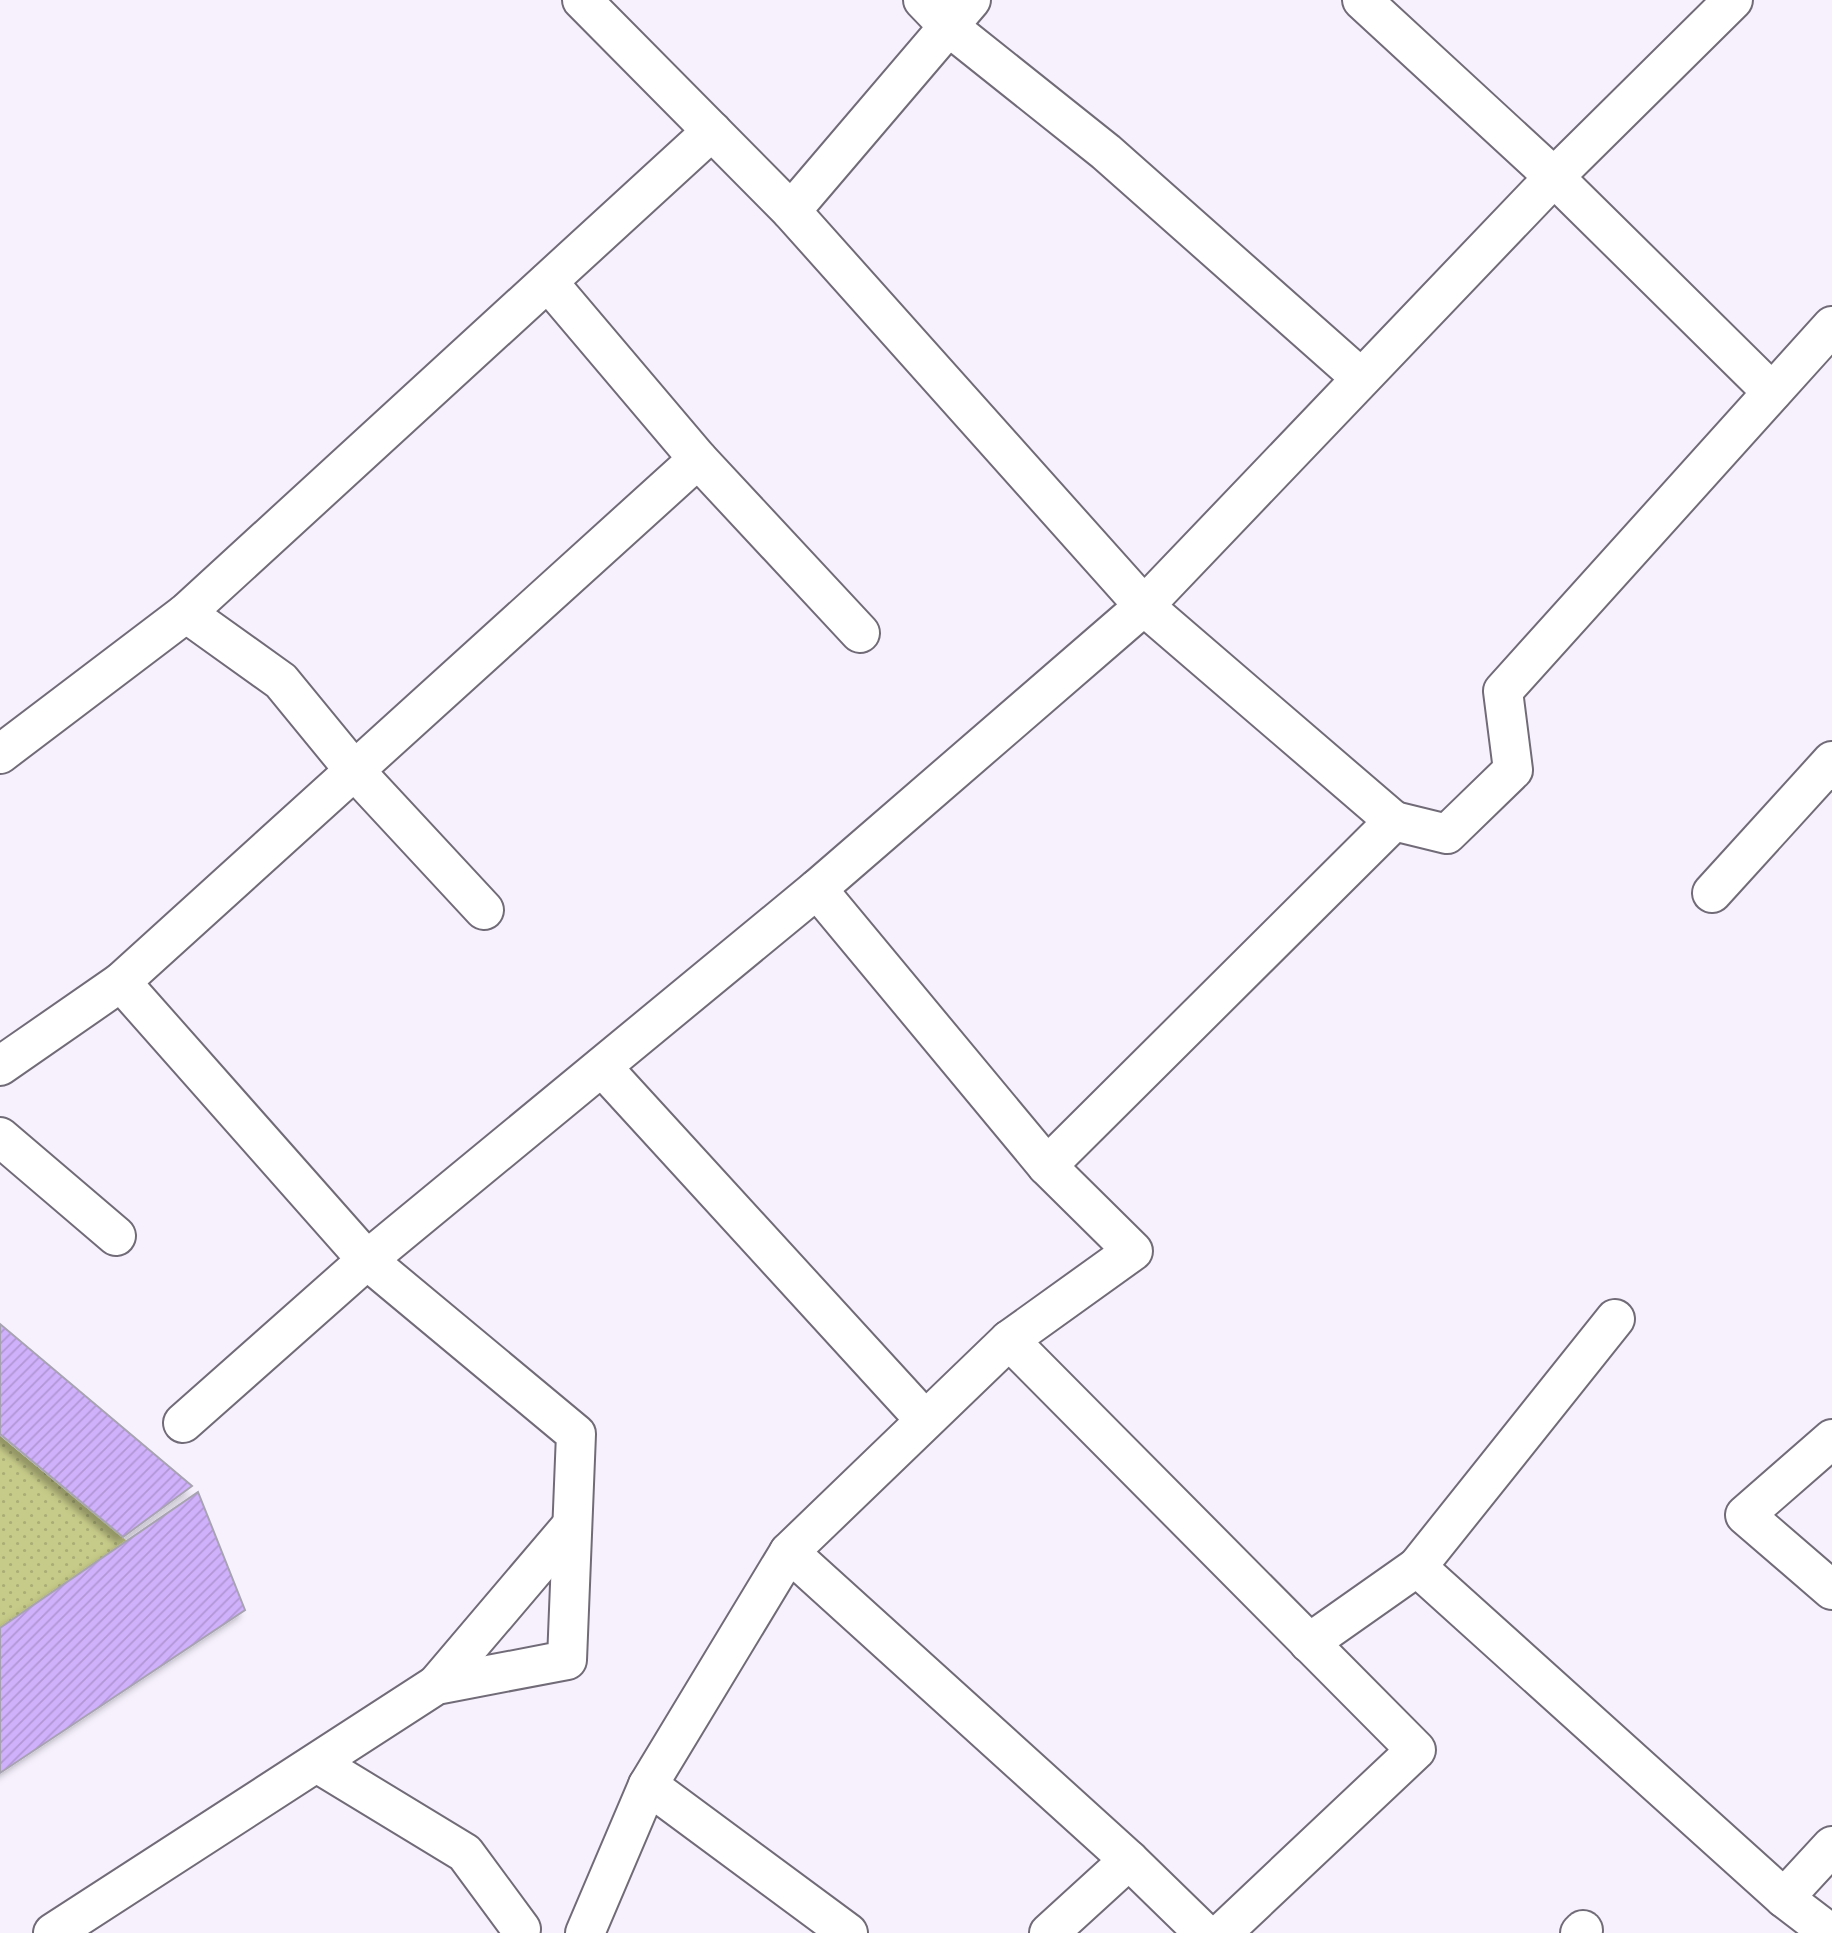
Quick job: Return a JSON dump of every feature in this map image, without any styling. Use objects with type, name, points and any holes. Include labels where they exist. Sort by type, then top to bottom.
[{"type":"street","points":[[582,0],[791,211],[1144,606],[1394,821],[1447,834],[1513,770],[1503,691],[1832,326]]},
{"type":"street","points":[[1363,0],[1554,177],[1772,392]]},
{"type":"street","points":[[183,1423],[367,1260],[817,889],[1144,606],[1554,177],[1733,0]]},
{"type":"street","points":[[791,211],[947,9],[1361,378]]},
{"type":"street","points":[[0,754],[186,613],[712,131]]},
{"type":"street","points":[[548,282],[698,459],[860,633]]},
{"type":"street","points":[[0,1066],[121,982],[698,459]]},
{"type":"street","points":[[186,613],[281,681],[354,771],[484,911]]},
{"type":"street","points":[[1712,893],[1832,761]]},
{"type":"street","points":[[1047,1166],[1394,821]]},
{"type":"street","points":[[585,1933],[648,1785],[789,1552],[1009,1340],[1133,1251],[1047,1166],[817,889]]},
{"type":"street","points":[[121,982],[367,1260],[576,1434],[567,1660],[436,1685]]},
{"type":"street","points":[[602,1067],[925,1420]]},
{"type":"street","points":[[0,1137],[116,1236]]},
{"type":"street","points":[[1309,1643],[1418,1567],[1615,1319]]},
{"type":"street","points":[[1009,1340],[1416,1750],[1223,1933]]},
{"type":"street","points":[[1832,1439],[1745,1515],[1832,1590]]},
{"type":"street","points":[[53,1933],[436,1685],[572,1525]]},
{"type":"street","points":[[789,1552],[1129,1860],[1204,1933]]},
{"type":"street","points":[[1418,1567],[1784,1898],[1830,1933]]},
{"type":"street","points":[[317,1763],[465,1853],[521,1932]]},
{"type":"street","points":[[648,1785],[848,1933]]},
{"type":"street","points":[[1784,1898],[1832,1846]]},
{"type":"street","points":[[1049,1933],[1129,1860]]},
{"type":"green space","points":[[0,1436],[128,1542],[0,1630]]},
{"type":"building","points":[[0,1324],[192,1486],[123,1537],[0,1434]]},
{"type":"building","points":[[198,1492],[245,1610],[0,1773],[0,1628]]}]
